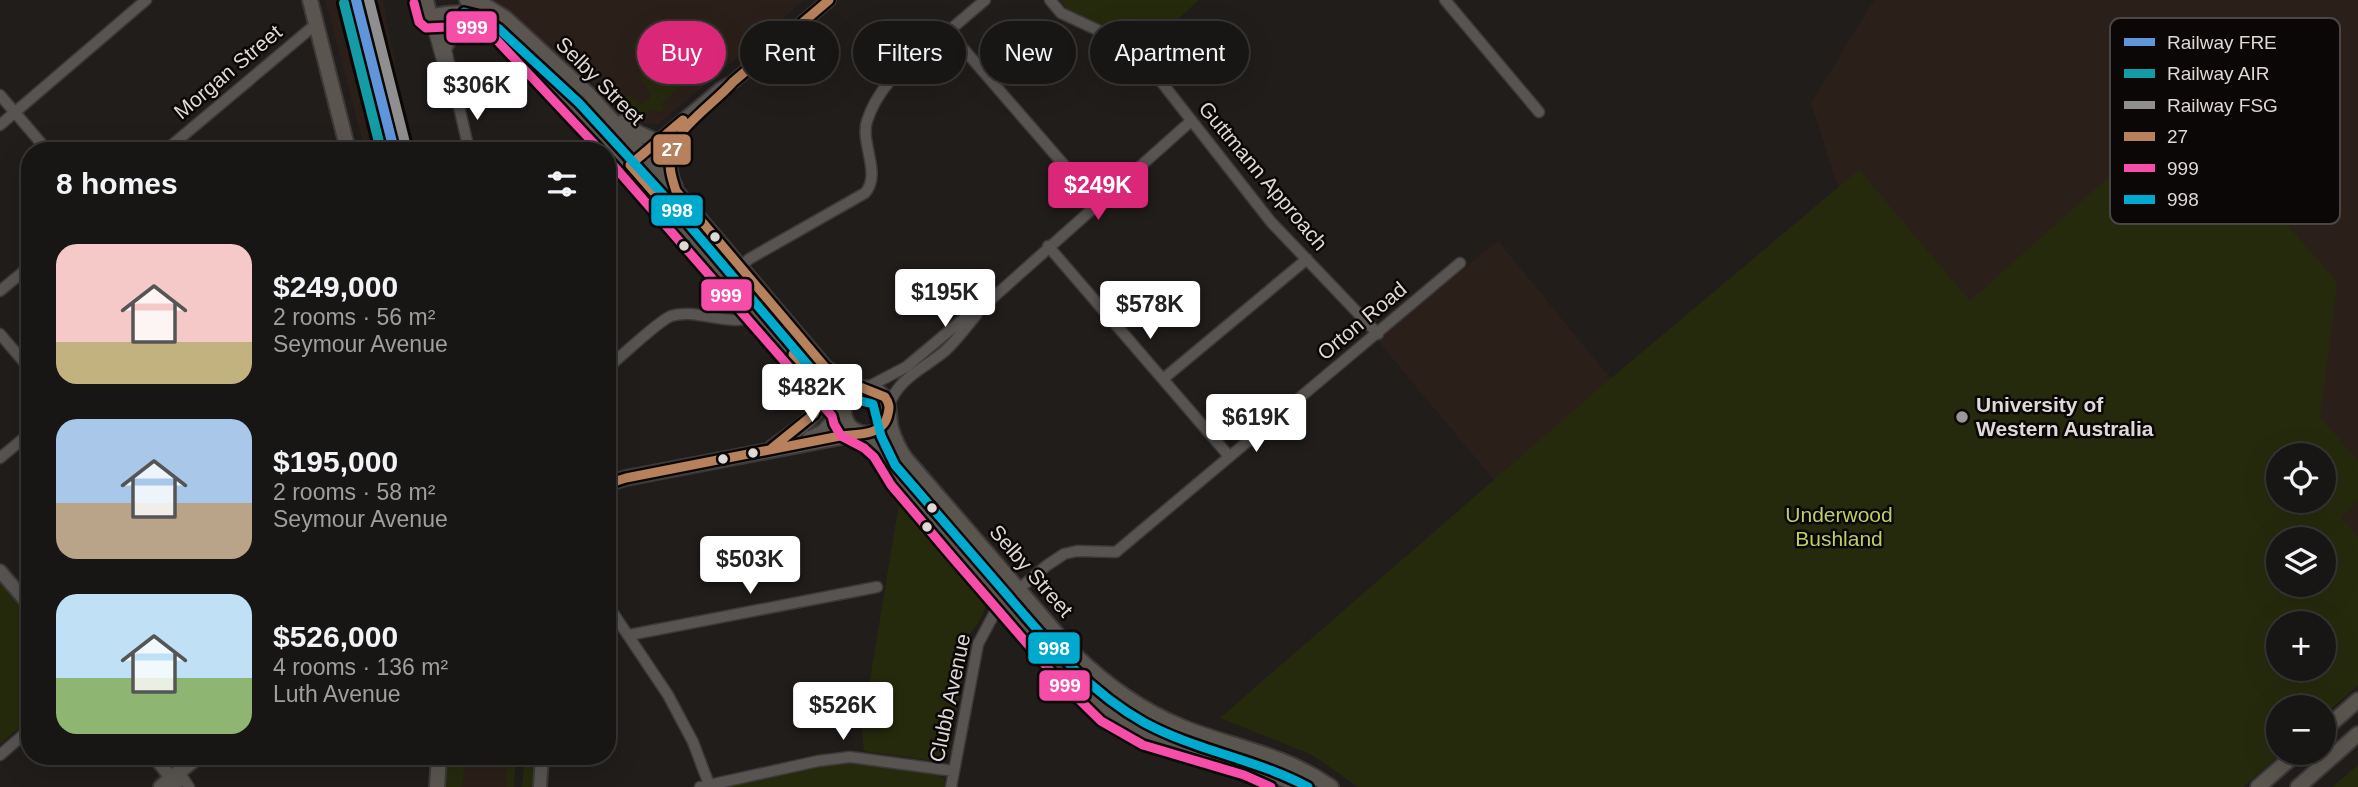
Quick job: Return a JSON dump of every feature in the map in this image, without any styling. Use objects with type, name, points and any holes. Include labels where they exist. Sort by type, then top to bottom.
[{"type":"main road","points":[[310,0],[346,142]]},
{"type":"main road","name":"Selby Street","points":[[467,0],[481,3],[505,18],[566,72],[677,191],[825,367],[864,389]]},
{"type":"main road","name":"Selby Street","points":[[432,5],[493,21],[508,32],[609,142]]},
{"type":"main road","points":[[445,47],[461,21],[476,15]]},
{"type":"main road","points":[[601,107],[629,129],[658,142]]},
{"type":"main road","points":[[675,137],[669,160],[669,173],[677,191]]},
{"type":"main road","name":"Selby Street","points":[[616,150],[843,411]]},
{"type":"main road","points":[[768,451],[808,421],[822,399],[822,385]]},
{"type":"main road","points":[[616,481],[872,433],[882,428],[889,410],[882,394],[864,389],[848,397],[843,411],[819,434],[768,451]]},
{"type":"main road","name":"Selby Street","points":[[889,410],[892,432],[905,458],[1075,655],[1118,693],[1159,717],[1185,728],[1286,761],[1331,787]]},
{"type":"main road","points":[[843,411],[848,425],[862,433]]},
{"type":"main road","name":"Selby Street","points":[[862,433],[884,449],[901,478],[1064,668],[1108,710],[1123,722],[1147,734],[1248,763],[1301,787]]},
{"type":"main road","points":[[616,476],[626,478]]},
{"type":"main road","points":[[1108,710],[1118,693]]},
{"type":"main road","points":[[2336,719],[2358,700]]},
{"type":"main road","points":[[2298,787],[2358,734]]},
{"type":"main road","points":[[176,782],[190,765]]},
{"type":"main road","points":[[176,782],[196,765]]},
{"type":"main road","points":[[437,787],[438,765]]},
{"type":"main road","points":[[2259,787],[2284,765]]},
{"type":"street","points":[[0,125],[146,0]]},
{"type":"street","points":[[645,158],[658,142],[829,0]]},
{"type":"street","points":[[960,21],[985,0]]},
{"type":"street","name":"Guttmann Approach","points":[[1050,0],[1061,13],[1132,45],[1271,222],[1378,334]]},
{"type":"street","points":[[1445,0],[1539,112]]},
{"type":"street","points":[[432,5],[453,77],[453,87],[467,142]]},
{"type":"street","points":[[432,5],[447,77],[453,87]]},
{"type":"street","name":"Morgan Street","points":[[176,142],[316,24]]},
{"type":"street","points":[[966,52],[1097,203]]},
{"type":"street","points":[[633,168],[675,137],[724,94],[733,82]]},
{"type":"street","points":[[728,278],[759,253],[859,198],[869,189],[871,177],[867,121],[881,91],[889,84]]},
{"type":"street","points":[[0,95],[40,142]]},
{"type":"street","points":[[889,410],[892,396],[901,384],[951,345],[987,303],[1048,246],[1191,121]]},
{"type":"street","points":[[1048,246],[1229,456]]},
{"type":"street","points":[[1163,379],[1307,259]]},
{"type":"street","name":"Orton Road","points":[[1019,589],[1064,554],[1077,551],[1116,552],[1460,263]]},
{"type":"street","points":[[0,291],[21,274]]},
{"type":"street","points":[[864,389],[905,367],[987,303]]},
{"type":"street","points":[[616,361],[670,316],[744,320],[758,313]]},
{"type":"street","points":[[0,334],[21,358]]},
{"type":"street","points":[[0,458],[21,440]]},
{"type":"street","points":[[0,571],[21,596]]},
{"type":"street","points":[[629,635],[877,587]]},
{"type":"street","name":"Clubb Avenue","points":[[951,787],[978,644],[989,620],[1019,589]]},
{"type":"street","points":[[616,617],[681,719],[706,787],[850,757],[954,771]]},
{"type":"street","points":[[0,755],[21,737]]},
{"type":"street","points":[[162,765],[176,782]]},
{"type":"street","points":[[168,765],[176,782]]},
{"type":"street","points":[[540,787],[541,765]]},
{"type":"shaded area","points":[[325,0],[383,0],[410,142],[363,142]]},
{"type":"shaded area","points":[[479,0],[804,0],[779,21],[740,21],[740,55],[726,67],[726,21],[637,21],[637,84],[706,84],[659,124],[641,123],[505,9]]},
{"type":"shaded area","name":"Underwood Bushland","points":[[1874,0],[2358,0],[2358,685],[2336,704],[2336,695],[2266,695],[2266,765],[2268,765],[2243,787],[1358,787],[1312,755],[1220,718],[1494,480],[1377,340],[1498,241],[1611,379],[1838,187],[1811,103]]},
{"type":"shaded area","points":[[465,765],[507,765],[507,787],[462,787]]},
{"type":"green space","points":[[1060,0],[1199,0],[1176,21],[1094,21],[1068,10]]},
{"type":"green space","points":[[637,40],[637,52],[631,44]]},
{"type":"green space","points":[[644,84],[684,84],[661,104],[667,110],[660,112],[652,110],[639,113],[624,99],[629,95],[642,104],[649,99],[651,93]]},
{"type":"green space","name":"Underwood Bushland","points":[[1859,170],[1970,301],[2110,176],[2110,224],[2286,224],[2337,282],[2320,417],[2358,461],[2358,501],[2341,517],[2358,537],[2358,685],[2336,704],[2336,695],[2266,695],[2266,765],[2268,765],[2243,787],[1358,787],[1312,755],[1220,718],[1610,379]]},
{"type":"green space","points":[[907,501],[986,593],[982,617],[967,637],[968,647],[949,751],[946,757],[934,761],[864,751],[862,728],[899,503]]},
{"type":"green space","points":[[0,581],[21,606],[21,726],[0,744]]},
{"type":"green space","points":[[849,762],[937,774],[944,779],[946,787],[728,787],[817,765]]},
{"type":"green space","points":[[445,765],[465,765],[462,787],[444,787]]},
{"type":"green space","points":[[507,765],[515,765],[514,787],[507,787]]},
{"type":"green space","points":[[524,765],[534,765],[533,787],[522,787]]},
{"type":"green space","points":[[2358,765],[2358,787],[2332,787]]},
{"type":"rail line","name":"FRE","points":[[356,0],[392,142]]},
{"type":"rail line","name":"FSG","points":[[369,0],[405,142]]},
{"type":"rail line","name":"AIR","points":[[344,3],[379,142]]},
{"type":"transit line","name":"27","points":[[616,481],[840,436],[862,434],[876,430],[886,421],[889,407],[885,397],[845,381],[825,367],[676,191],[670,168],[674,144],[688,125],[733,82],[829,0]]},
{"type":"transit line","name":"999","points":[[414,3],[419,22],[426,28],[469,26],[492,35],[592,142]]},
{"type":"transit line","name":"998","points":[[464,12],[476,15],[498,28],[579,103],[615,142]]},
{"type":"transit line","name":"27","points":[[678,220],[630,165],[683,120]]},
{"type":"transit line","name":"998","points":[[616,143],[667,199],[819,378],[857,400],[873,404],[881,436],[895,465],[1035,627],[1085,680],[1124,710],[1165,733],[1268,769],[1308,787]]},
{"type":"transit line","name":"999","points":[[616,168],[832,416],[841,436],[864,448],[874,457],[891,485],[953,558],[1055,676],[1101,721],[1143,745],[1244,775],[1271,787]]},
{"type":"transit line","name":"27","points":[[772,448],[814,414],[823,396],[820,383],[793,354]]},
{"type":"place","name":"University of Western Australia","points":[[1962,417]]}]
